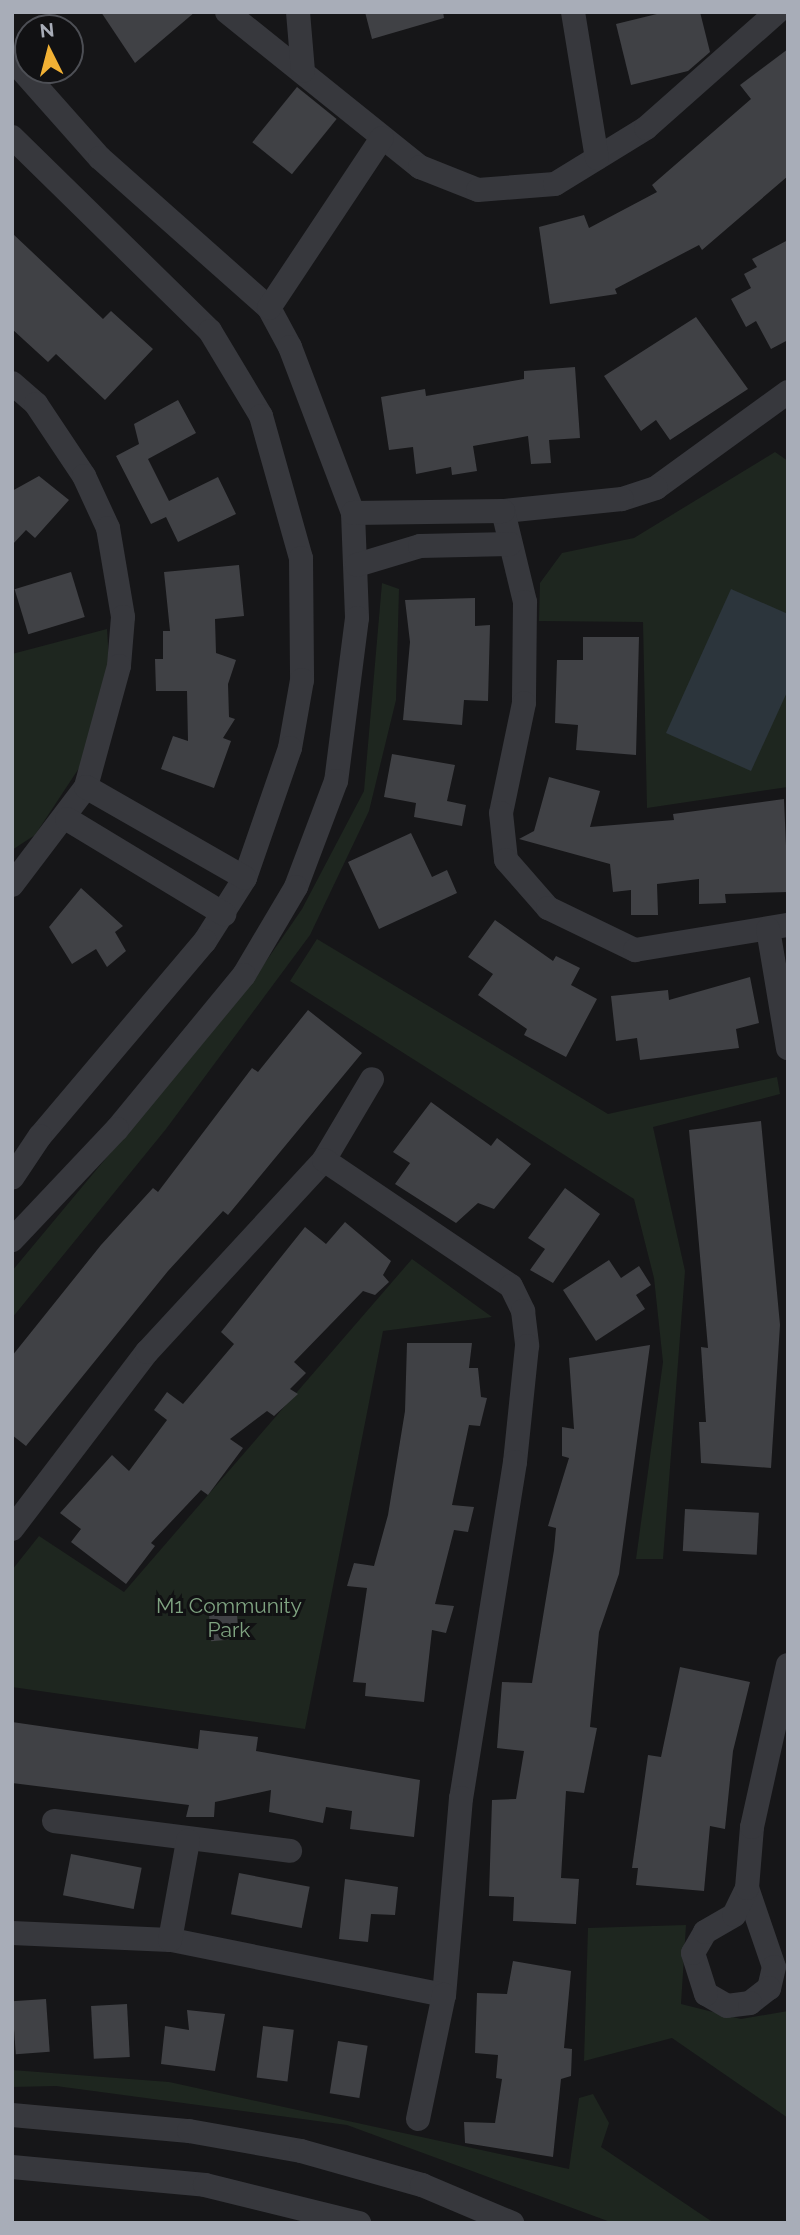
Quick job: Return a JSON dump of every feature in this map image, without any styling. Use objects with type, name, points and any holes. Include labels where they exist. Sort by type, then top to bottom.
[{"type":"street","points":[[227,12],[420,167],[478,190],[555,184],[646,128],[777,12]]},
{"type":"street","points":[[298,12],[303,71]]},
{"type":"street","points":[[573,12],[597,158]]},
{"type":"street","points":[[12,60],[100,158],[269,308],[290,347],[353,513],[357,565],[349,716],[336,781],[296,887],[244,975],[117,1129],[12,1240]]},
{"type":"street","points":[[12,138],[210,331],[261,416],[301,558],[302,680],[290,748],[245,878],[224,914],[40,1136],[12,1178]]},
{"type":"street","points":[[269,308],[382,138]]},
{"type":"street","points":[[12,383],[63,441],[108,528],[122,617],[119,666],[86,788],[67,819],[12,885]]},
{"type":"street","points":[[353,513],[503,511],[622,499],[656,488],[788,392]]},
{"type":"street","points":[[503,511],[525,602],[524,703],[501,813],[506,860],[548,908],[635,950],[778,927],[788,1048]]},
{"type":"street","points":[[357,565],[419,546],[510,544]]},
{"type":"street","points":[[86,788],[245,878]]},
{"type":"street","points":[[67,819],[224,914]]},
{"type":"street","points":[[12,1529],[147,1352],[324,1160],[372,1079]]},
{"type":"street","points":[[324,1160],[511,1286],[523,1311],[527,1346],[515,1462],[461,1798],[444,1995],[418,2119]]},
{"type":"street","points":[[747,1888],[775,1967],[769,1988],[760,1996],[727,2006],[706,1994],[693,1953],[705,1932],[733,1915],[747,1888],[752,1827],[788,1665]]},
{"type":"street","points":[[54,1821],[188,1841],[290,1851]]},
{"type":"street","points":[[170,1940],[188,1841]]},
{"type":"street","points":[[12,1933],[170,1940],[444,1995]]},
{"type":"street","points":[[12,2115],[189,2131],[301,2151],[422,2185],[512,2223]]},
{"type":"street","points":[[12,2167],[205,2185],[359,2223]]},
{"type":"green space","points":[[775,452],[788,461],[788,787],[647,808],[643,622],[539,621],[540,583],[562,553],[634,538]]},
{"type":"green space","points":[[382,583],[399,589],[396,700],[369,811],[310,935],[166,1129],[12,1318],[12,1271],[247,989],[302,909],[364,791]]},
{"type":"green space","points":[[107,629],[109,662],[83,762],[35,835],[12,850],[12,654]]},
{"type":"green space","points":[[317,939],[608,1114],[777,1077],[780,1094],[653,1127],[685,1271],[663,1559],[636,1559],[663,1362],[654,1278],[634,1199],[290,981]]},
{"type":"green space","name":"M1 Community Park","points":[[412,1259],[492,1317],[383,1331],[305,1729],[12,1687],[12,1570],[39,1536],[124,1592]]},
{"type":"green space","points":[[686,1925],[681,2004],[741,2019],[788,2011],[788,2118],[672,2038],[584,2061],[588,1928]]},
{"type":"green space","points":[[12,2070],[169,2082],[569,2169],[579,2098],[593,2094],[609,2123],[601,2147],[714,2223],[613,2223],[347,2125],[56,2086],[12,2087]]},
{"type":"shaded area","points":[[731,589],[788,614],[788,690],[751,771],[666,733]]},
{"type":"building","points":[[101,12],[195,12],[135,63]]},
{"type":"building","points":[[365,12],[443,12],[444,18],[372,39]]},
{"type":"building","points":[[665,12],[700,12],[710,52],[688,71],[631,85],[616,24]]},
{"type":"building","points":[[788,49],[788,176],[702,250],[699,245],[615,289],[617,294],[550,304],[539,227],[584,215],[589,228],[657,192],[652,185],[751,99],[740,85]]},
{"type":"building","points":[[297,87],[337,119],[292,174],[252,142]]},
{"type":"building","points":[[12,233],[103,319],[111,311],[153,349],[105,400],[56,354],[48,362],[12,329]]},
{"type":"building","points":[[788,240],[788,340],[771,349],[756,321],[746,327],[731,299],[751,288],[744,274],[757,267],[752,259]]},
{"type":"building","points":[[696,317],[748,389],[670,440],[656,420],[641,431],[604,376]]},
{"type":"building","points":[[575,367],[580,438],[549,440],[551,463],[531,464],[528,436],[473,446],[477,471],[452,475],[451,467],[416,474],[413,447],[389,450],[381,397],[425,389],[426,396],[524,379],[524,371]]},
{"type":"building","points":[[178,400],[196,433],[148,459],[169,501],[218,477],[236,514],[178,542],[166,517],[151,524],[116,456],[139,444],[134,424]]},
{"type":"building","points":[[39,476],[69,500],[35,538],[26,530],[12,545],[12,491]]},
{"type":"building","points":[[239,565],[244,616],[215,619],[216,653],[236,660],[228,684],[229,717],[235,719],[223,738],[231,741],[214,788],[161,769],[173,736],[188,741],[187,691],[156,691],[155,659],[163,659],[163,631],[170,631],[164,572]]},
{"type":"building","points":[[71,572],[85,617],[28,634],[15,589]]},
{"type":"building","points":[[475,598],[475,626],[490,625],[488,701],[464,700],[462,725],[403,720],[410,642],[405,600]]},
{"type":"building","points":[[583,637],[639,637],[636,755],[576,750],[578,725],[555,723],[557,660],[583,660]]},
{"type":"building","points":[[392,754],[455,765],[447,801],[466,805],[462,826],[414,817],[416,803],[384,797]]},
{"type":"building","points":[[549,777],[600,791],[590,827],[674,820],[673,814],[784,799],[788,892],[725,894],[726,903],[699,904],[699,879],[657,884],[658,915],[631,915],[631,890],[613,892],[610,864],[519,839],[534,831]]},
{"type":"building","points":[[411,833],[432,877],[447,870],[457,893],[379,929],[348,862]]},
{"type":"building","points":[[81,888],[123,926],[115,932],[126,951],[107,967],[96,949],[72,964],[49,927]]},
{"type":"building","points":[[495,920],[553,961],[556,956],[580,968],[571,985],[597,999],[566,1057],[524,1035],[527,1029],[478,995],[493,974],[468,957]]},
{"type":"building","points":[[750,977],[759,1023],[736,1029],[739,1048],[640,1060],[637,1038],[616,1041],[611,996],[668,990],[669,1000]]},
{"type":"building","points":[[308,1010],[362,1053],[228,1215],[223,1211],[168,1271],[26,1446],[12,1435],[12,1356],[101,1245],[153,1188],[158,1192],[252,1068],[258,1072]]},
{"type":"building","points":[[431,1102],[491,1146],[497,1138],[531,1164],[494,1209],[478,1203],[456,1223],[395,1184],[410,1163],[393,1152]]},
{"type":"building","points":[[761,1121],[780,1325],[771,1468],[701,1463],[699,1422],[706,1422],[701,1347],[708,1348],[689,1130]]},
{"type":"building","points":[[565,1188],[600,1214],[553,1283],[530,1270],[545,1249],[528,1238]]},
{"type":"building","points":[[345,1222],[391,1261],[383,1275],[389,1282],[375,1295],[363,1291],[294,1362],[306,1373],[290,1389],[298,1394],[274,1416],[267,1411],[230,1439],[243,1448],[208,1495],[201,1490],[151,1543],[155,1546],[126,1584],[71,1542],[81,1529],[60,1513],[112,1455],[129,1471],[167,1420],[154,1410],[167,1392],[183,1404],[234,1344],[221,1332],[305,1227],[326,1244]]},
{"type":"building","points":[[609,1260],[621,1278],[639,1266],[651,1285],[636,1295],[645,1309],[596,1341],[563,1290]]},
{"type":"building","points":[[407,1343],[472,1343],[469,1368],[478,1368],[481,1397],[487,1398],[480,1426],[469,1425],[452,1505],[474,1507],[468,1532],[454,1530],[435,1604],[454,1606],[446,1633],[432,1630],[424,1702],[365,1696],[366,1683],[353,1682],[367,1588],[347,1586],[354,1563],[374,1566],[388,1515],[405,1411]]},
{"type":"building","points":[[650,1345],[619,1574],[599,1632],[590,1727],[597,1728],[584,1793],[566,1791],[561,1878],[579,1879],[576,1924],[513,1921],[514,1897],[489,1896],[492,1800],[516,1799],[524,1751],[497,1748],[502,1682],[532,1683],[554,1550],[556,1528],[548,1526],[569,1458],[562,1456],[562,1427],[574,1429],[569,1358]]},
{"type":"building","points":[[685,1509],[759,1513],[757,1555],[683,1551]]},
{"type":"building","points":[[236,1603],[239,1639],[211,1641],[208,1605]]},
{"type":"building","points":[[680,1667],[750,1682],[733,1751],[725,1829],[710,1826],[704,1891],[636,1885],[638,1868],[632,1868],[648,1755],[661,1757]]},
{"type":"building","points":[[12,1722],[198,1749],[200,1730],[258,1737],[256,1751],[420,1780],[414,1837],[350,1829],[352,1811],[326,1807],[323,1823],[269,1812],[271,1790],[215,1802],[214,1817],[186,1817],[189,1805],[12,1783]]},
{"type":"building","points":[[71,1854],[142,1868],[134,1909],[63,1895]]},
{"type":"building","points":[[239,1873],[310,1887],[302,1928],[231,1914]]},
{"type":"building","points":[[345,1879],[398,1887],[395,1915],[371,1914],[368,1942],[339,1939]]},
{"type":"building","points":[[513,1961],[571,1971],[564,2048],[572,2049],[571,2076],[561,2079],[553,2157],[465,2143],[464,2122],[495,2123],[502,2079],[496,2078],[498,2055],[475,2053],[477,1993],[507,1994]]},
{"type":"building","points":[[46,1999],[50,2052],[16,2054],[12,2001]]},
{"type":"building","points":[[127,2004],[130,2057],[94,2059],[91,2006]]},
{"type":"building","points":[[187,2010],[225,2014],[215,2071],[161,2064],[165,2026],[189,2030]]},
{"type":"building","points":[[263,2026],[294,2030],[287,2081],[257,2078]]},
{"type":"building","points":[[338,2041],[368,2046],[359,2098],[330,2093]]}]
